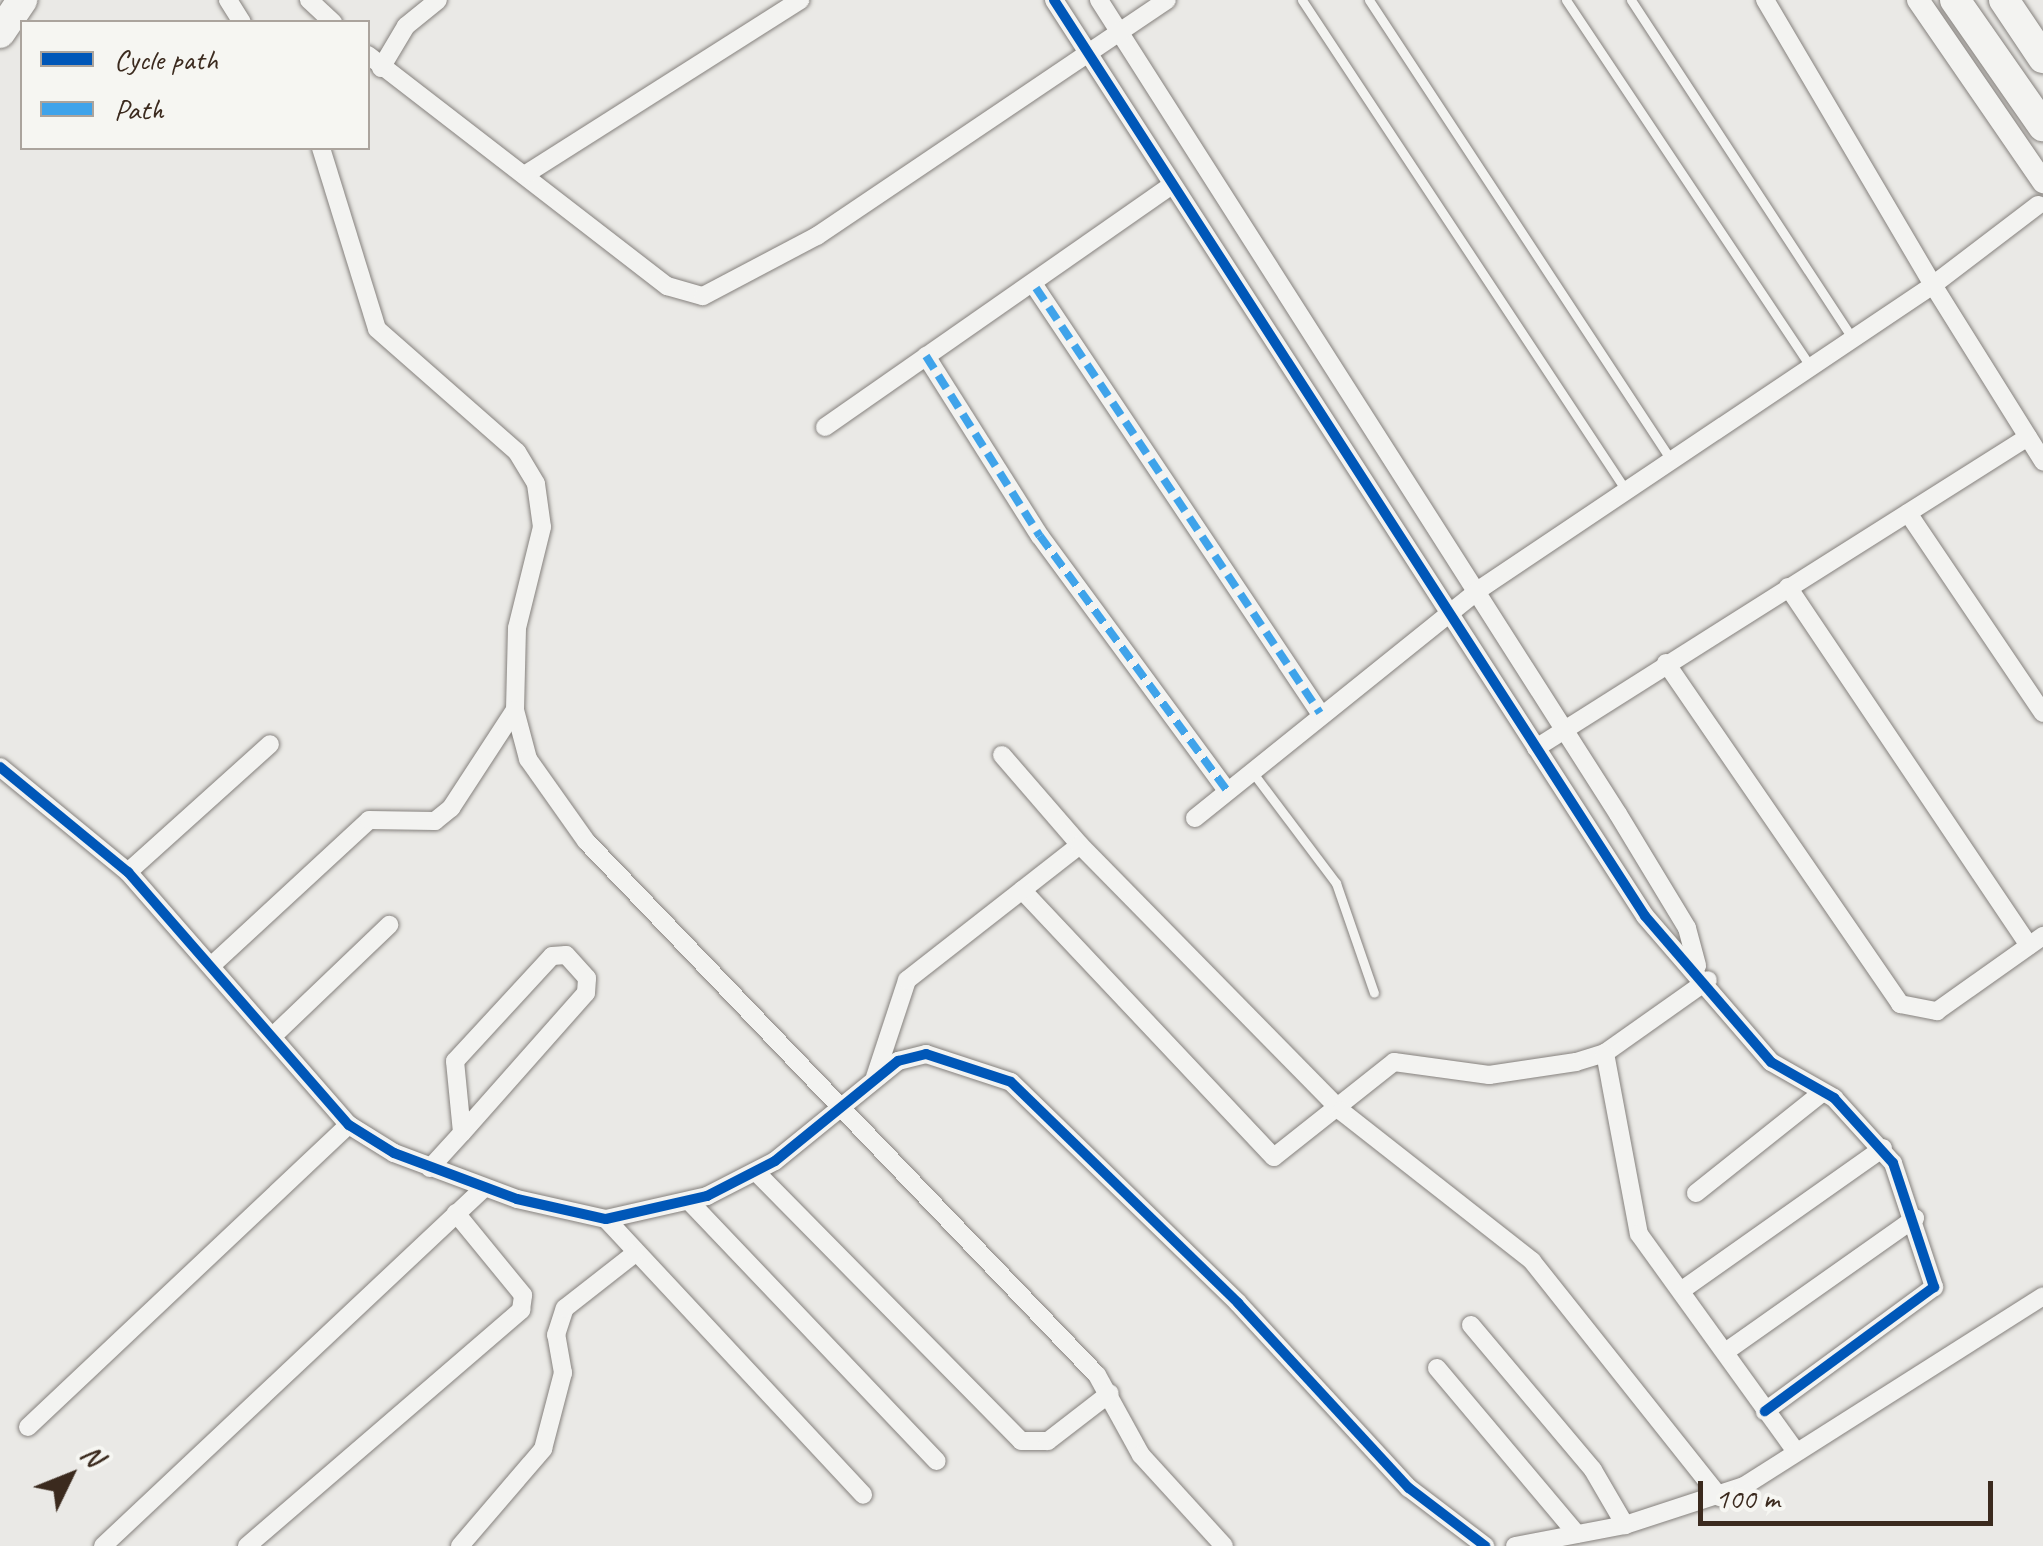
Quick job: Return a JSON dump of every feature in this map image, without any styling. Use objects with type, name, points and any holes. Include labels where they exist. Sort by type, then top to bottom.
[{"type":"highway","points":[[0,33],[22,0]]},
{"type":"highway","points":[[1955,0],[2043,126]]},
{"type":"highway","points":[[2004,0],[2043,58]]},
{"type":"street","points":[[309,0],[331,20]]},
{"type":"street","points":[[438,0],[406,26],[374,62],[526,174],[667,286],[703,296],[893,188],[1085,51],[1167,0]]},
{"type":"street","points":[[526,174],[800,0]]},
{"type":"street","points":[[1054,0],[1645,916],[1702,973],[1772,1062],[1823,1092],[1883,1148],[1916,1218],[1936,1276],[1931,1291],[1765,1411]]},
{"type":"street","points":[[1100,0],[1688,928],[1702,973]]},
{"type":"street","points":[[1765,0],[1933,285],[2043,461]]},
{"type":"street","points":[[1195,818],[1320,713],[1449,616],[1477,590],[1933,285],[2041,194],[1918,0]]},
{"type":"street","points":[[323,150],[378,329],[517,452],[536,484],[542,527],[516,628],[515,710],[528,759],[586,840],[1110,1393],[1141,1454],[1224,1546]]},
{"type":"street","points":[[825,426],[926,356],[1036,288],[1171,186]]},
{"type":"street","points":[[1036,288],[1320,713]]},
{"type":"street","points":[[926,356],[1040,536],[1227,791]]},
{"type":"street","points":[[1536,748],[2028,437]]},
{"type":"street","points":[[1908,513],[2043,713]]},
{"type":"street","points":[[1666,663],[1900,1004],[1937,1010],[2036,941],[1788,587]]},
{"type":"street","points":[[211,966],[369,820],[435,822],[452,808],[515,710]]},
{"type":"street","points":[[128,872],[270,744]]},
{"type":"street","points":[[1002,755],[1080,845],[1341,1111],[1532,1261],[1720,1497]]},
{"type":"street","points":[[0,767],[128,872],[349,1125],[430,1168],[484,1188],[606,1218],[689,1202],[757,1173],[876,1076],[926,1054],[1011,1082],[1238,1303],[1409,1488],[1485,1546]]},
{"type":"street","points":[[876,1076],[907,980],[1080,845]]},
{"type":"street","points":[[1022,890],[1268,1153],[1285,1155],[1403,1059],[1489,1075],[1604,1053],[1702,973]]},
{"type":"street","points":[[272,1036],[389,926]]},
{"type":"street","points":[[430,1168],[462,1133],[586,993],[587,978],[566,955],[552,956],[455,1061],[462,1133]]},
{"type":"street","points":[[1604,1053],[1639,1234],[1728,1350],[1765,1411],[1795,1450]]},
{"type":"street","points":[[1696,1193],[1823,1092]]},
{"type":"street","points":[[28,1428],[349,1125]]},
{"type":"street","points":[[1682,1290],[1883,1148]]},
{"type":"street","points":[[757,1173],[1022,1441],[1048,1441],[1110,1393]]},
{"type":"street","points":[[103,1546],[484,1188]]},
{"type":"street","points":[[689,1202],[937,1462]]},
{"type":"street","points":[[247,1546],[521,1310],[523,1295],[456,1213]]},
{"type":"street","points":[[606,1218],[634,1254],[862,1495]]},
{"type":"street","points":[[1728,1350],[1916,1218]]},
{"type":"street","points":[[460,1546],[543,1449],[563,1373],[556,1336],[564,1308],[634,1254]]},
{"type":"street","points":[[1515,1546],[1625,1525],[1720,1497],[2043,1296]]},
{"type":"street","points":[[1471,1325],[1593,1470],[1625,1525]]},
{"type":"street","points":[[1437,1368],[1576,1534]]},
{"type":"lane","points":[[1302,0],[1626,489]]},
{"type":"lane","points":[[1368,0],[1671,460]]},
{"type":"lane","points":[[1566,0],[1811,368]]},
{"type":"lane","points":[[1631,0],[1854,340]]},
{"type":"lane","points":[[1252,770],[1336,883],[1374,992]]},
{"type":"marked path","points":[[1036,288],[1320,713]]},
{"type":"marked path","points":[[926,356],[1040,536],[1227,791]]},
{"type":"cycle path","points":[[1054,0],[1645,916],[1771,1062],[1834,1098],[1893,1163],[1934,1287],[1765,1411]]},
{"type":"cycle path","points":[[0,767],[128,872],[349,1125],[394,1153],[517,1199],[606,1219],[707,1196],[775,1161],[898,1061],[926,1054],[1011,1082],[1238,1303],[1409,1488],[1485,1546]]}]
